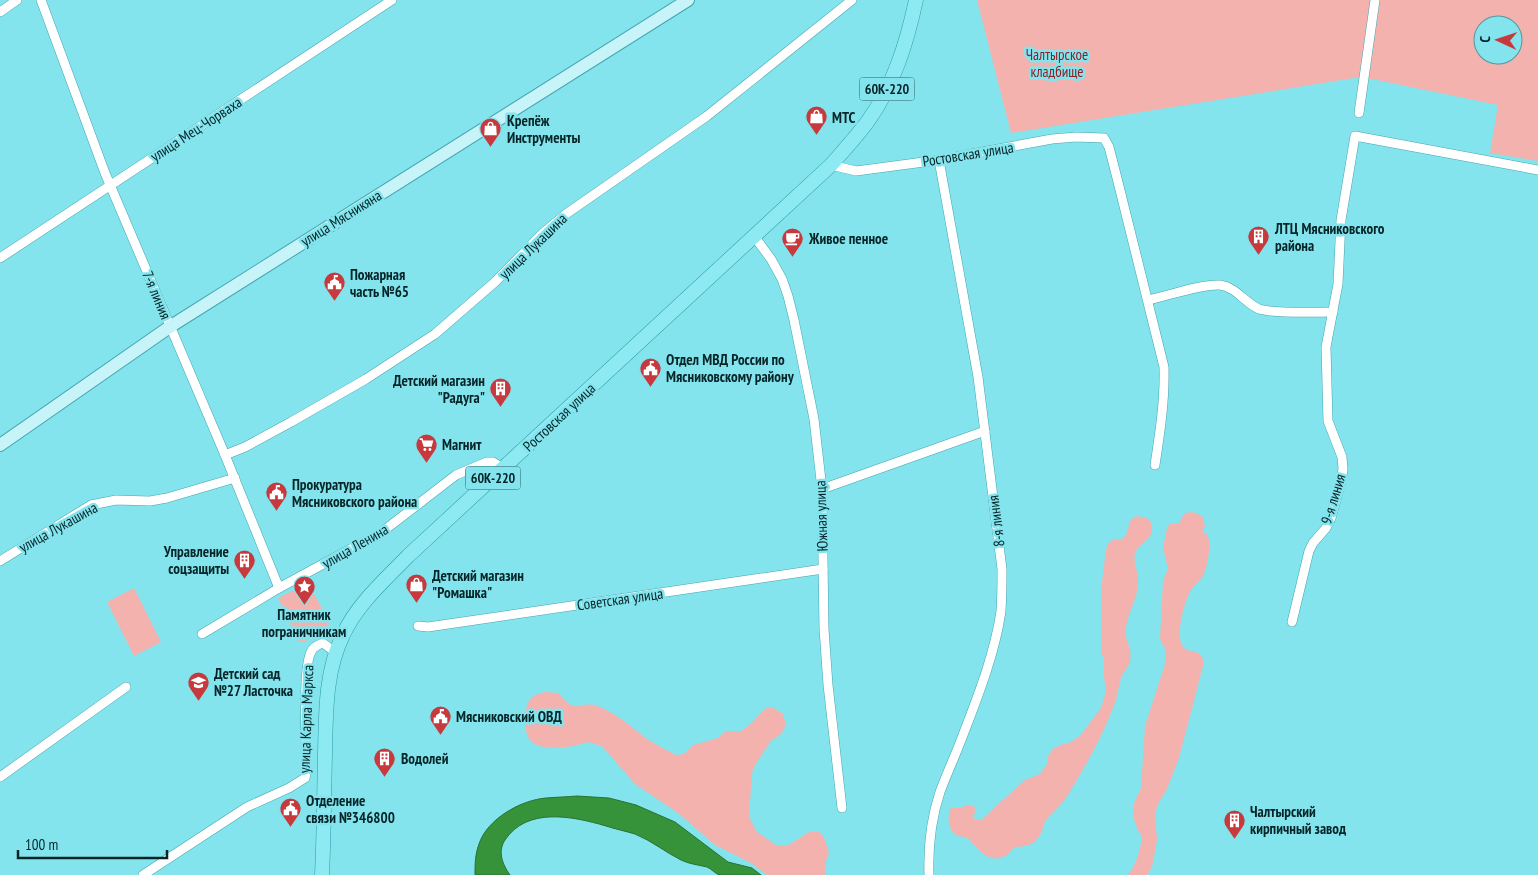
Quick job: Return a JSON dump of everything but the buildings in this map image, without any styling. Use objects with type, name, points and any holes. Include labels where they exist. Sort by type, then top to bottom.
[{"type":"main road","name":"Ростовская улица","points":[[322,875],[328,683],[335,652],[354,616],[408,556],[831,165],[869,120],[884,95],[898,64],[916,0]]},
{"type":"street","points":[[0,12],[17,0]]},
{"type":"street","name":"7-я линия","points":[[41,0],[110,185],[235,478],[279,588]]},
{"type":"street","name":"улица Мец-Чорваха","points":[[0,258],[392,0]]},
{"type":"street","name":"улица Мясникяна","points":[[0,445],[171,326],[688,0]]},
{"type":"street","name":"улица Лукашина","points":[[225,455],[291,422],[366,379],[435,334],[495,282],[543,233],[566,214],[707,116],[852,0]]},
{"type":"street","points":[[1359,113],[1375,0]]},
{"type":"street","name":"9-я линия","points":[[1292,622],[1309,551],[1331,518],[1343,470],[1342,457],[1328,421],[1326,347],[1338,284],[1342,220],[1355,136],[1538,170]]},
{"type":"street","name":"Ростовская улица","points":[[831,165],[856,171],[939,160],[1052,139],[1076,137],[1104,138],[1116,173],[1148,300]]},
{"type":"street","name":"8-я линия","points":[[929,875],[930,835],[933,816],[940,792],[963,736],[985,674],[1000,612],[1002,569],[978,377],[939,160]]},
{"type":"street","name":"Южная улица","points":[[754,236],[782,278],[794,320],[814,419],[822,490],[824,629],[828,685],[842,808]]},
{"type":"street","points":[[1155,465],[1165,388],[1164,367],[1148,300],[1207,286],[1219,285],[1231,288],[1251,305],[1259,309],[1268,311],[1332,312]]},
{"type":"street","points":[[822,490],[985,431]]},
{"type":"street","name":"улица Ленина","points":[[202,634],[279,588],[382,532],[456,475],[487,462],[493,462],[503,468]]},
{"type":"street","name":"улица Лукашина","points":[[0,561],[91,506],[116,500],[150,501],[167,498],[235,478]]},
{"type":"street","name":"Советская улица","points":[[418,626],[428,627],[823,569]]},
{"type":"street","name":"улица Карла Маркса","points":[[143,875],[239,812],[264,798],[289,788],[305,778],[307,768],[306,676],[308,658],[311,651],[322,643],[335,652]]},
{"type":"street","points":[[0,777],[126,686]]},
{"type":"green space","name":"Чалтырское кладбище","points":[[977,0],[1538,0],[1538,161],[1490,153],[1498,105],[1372,79],[1354,78],[1011,133]]},
{"type":"green space","points":[[1190,512],[1203,517],[1205,526],[1202,532],[1207,534],[1209,550],[1203,575],[1188,595],[1181,619],[1180,635],[1183,647],[1186,650],[1198,653],[1203,658],[1203,666],[1179,758],[1155,813],[1157,840],[1152,867],[1147,875],[1128,875],[1138,857],[1141,846],[1142,836],[1134,819],[1134,803],[1141,788],[1145,726],[1166,661],[1166,649],[1160,638],[1163,581],[1168,569],[1163,548],[1167,528],[1170,524],[1179,523],[1184,514]]},
{"type":"green space","points":[[1138,516],[1149,519],[1152,531],[1148,539],[1135,554],[1138,587],[1126,628],[1130,661],[1121,678],[1116,700],[1106,725],[1066,798],[1046,821],[1041,833],[1033,843],[1014,847],[1001,858],[997,859],[987,856],[968,839],[957,836],[951,830],[949,823],[950,809],[955,807],[961,808],[965,805],[974,806],[976,810],[973,817],[976,820],[981,820],[1025,780],[1040,774],[1047,764],[1048,756],[1053,749],[1069,743],[1080,736],[1101,708],[1106,691],[1104,659],[1101,653],[1102,582],[1106,549],[1109,542],[1115,539],[1122,539],[1126,535],[1131,519]]},
{"type":"green space","points":[[308,583],[330,623],[316,636],[299,642],[278,598]]},
{"type":"green space","points":[[134,588],[161,642],[134,656],[107,602]]},
{"type":"green space","points":[[545,692],[559,693],[574,706],[593,705],[606,710],[622,719],[650,741],[676,755],[684,754],[693,745],[718,738],[726,731],[741,731],[752,723],[764,709],[772,707],[783,714],[786,725],[781,734],[771,741],[755,765],[752,773],[749,817],[757,832],[776,845],[787,846],[809,832],[817,831],[823,835],[829,852],[825,864],[826,875],[767,875],[751,863],[715,845],[678,813],[635,784],[602,746],[588,742],[575,746],[552,748],[532,742],[526,733],[526,708],[532,697]]},
{"type":"shaded area","points":[[577,796],[609,798],[636,805],[675,822],[728,862],[752,868],[761,875],[720,875],[707,867],[681,860],[635,834],[579,819],[551,817],[525,822],[505,840],[501,854],[503,863],[510,875],[475,875],[476,856],[483,835],[506,812],[536,800]]},
{"type":"place","name":"МТС","points":[[816,136]]},
{"type":"place","name":"Крепёж Инструменты","points":[[491,148]]},
{"type":"place","name":"ЛТЦ Мясниковского района","points":[[1259,256]]},
{"type":"place","name":"Живое пенное","points":[[793,257]]},
{"type":"place","name":"Пожарная часть №65","points":[[334,302]]},
{"type":"place","name":"Отдел МВД России по Мясниковскому району","points":[[650,387]]},
{"type":"place","name":"Детский магазин \"Радуга\"","points":[[501,408]]},
{"type":"place","name":"Магнит","points":[[426,463]]},
{"type":"place","name":"Прокуратура Мясниковского района","points":[[276,512]]},
{"type":"place","name":"Управление соцзащиты","points":[[245,579]]},
{"type":"place","name":"Детский магазин \"Ромашка\"","points":[[416,603]]},
{"type":"place","name":"Памятник пограничникам","points":[[304,605]]},
{"type":"place","name":"Детский сад №27 Ласточка","points":[[198,701]]},
{"type":"place","name":"Мясниковский ОВД","points":[[440,735]]},
{"type":"place","name":"Водолей","points":[[385,777]]},
{"type":"place","name":"Отделение связи №346800","points":[[290,828]]},
{"type":"place","name":"Чалтырский кирпичный завод","points":[[1234,839]]}]
